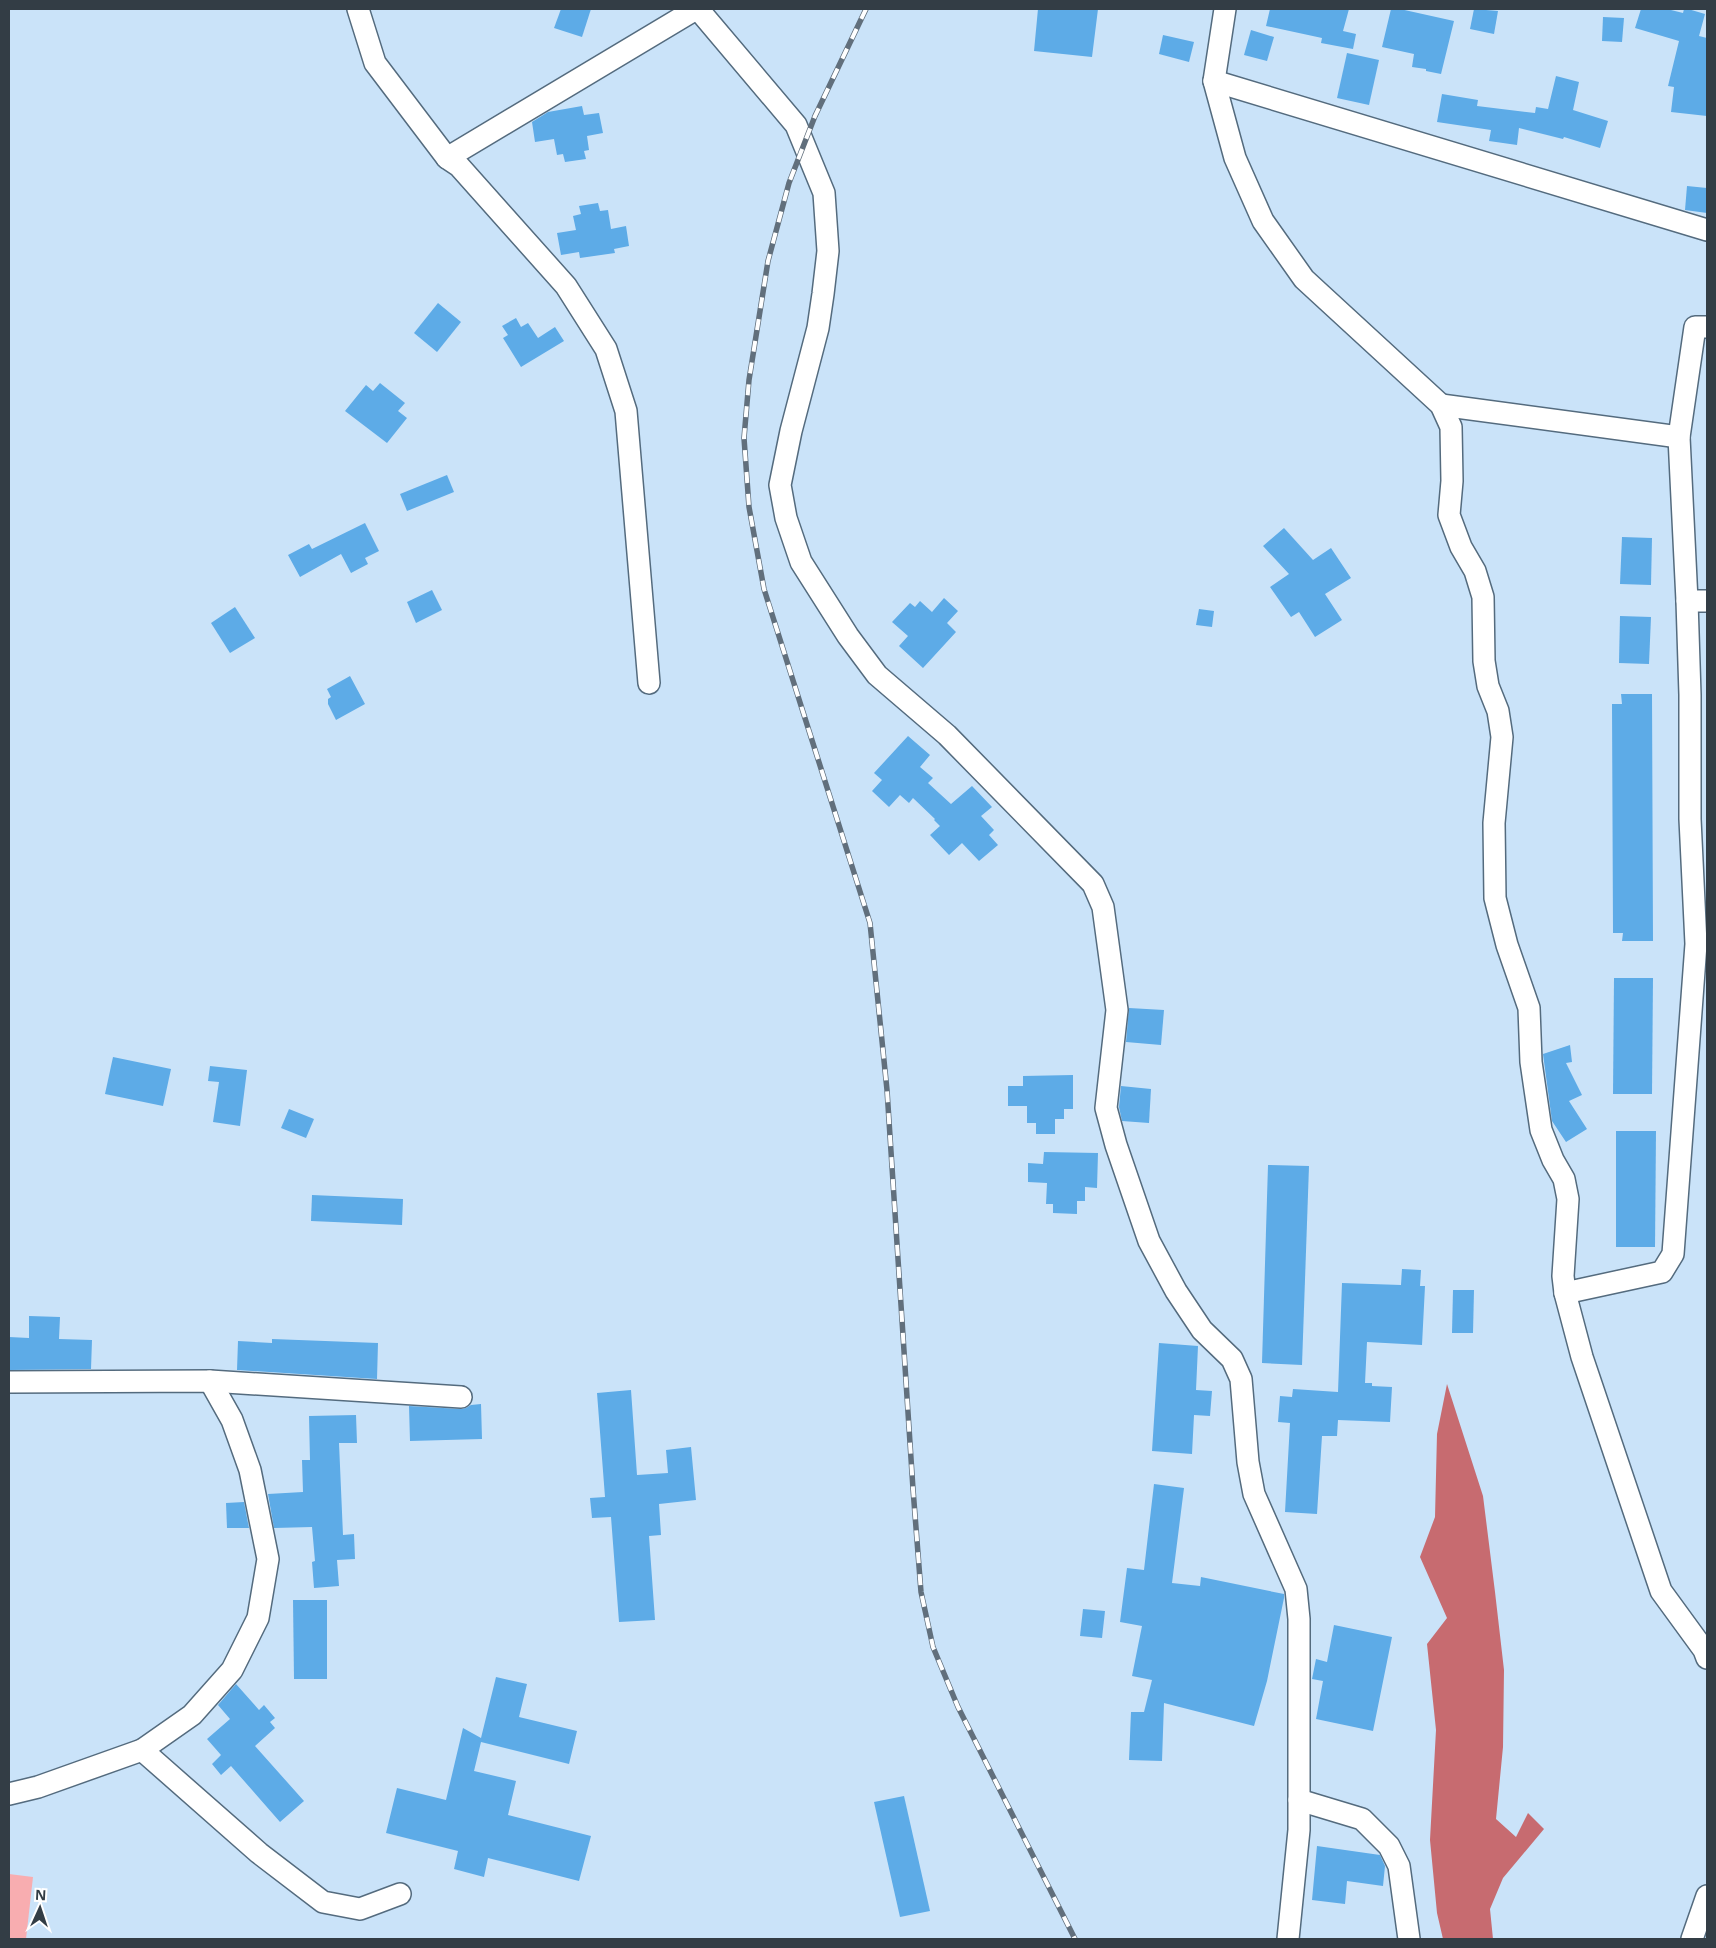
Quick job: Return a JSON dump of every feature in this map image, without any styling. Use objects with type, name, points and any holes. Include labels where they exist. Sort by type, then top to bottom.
[{"type":"street","points":[[358,9],[376,63],[447,158],[459,166],[566,286],[606,349],[626,412],[649,683]]},
{"type":"street","points":[[447,158],[697,9],[796,125],[824,193],[828,251],[824,294],[818,328],[791,431],[780,484],[786,518],[801,562],[848,636],[877,675],[947,735],[1094,884],[1103,907],[1117,1010],[1106,1108],[1116,1145],[1149,1241],[1176,1291],[1202,1330],[1232,1359],[1241,1379],[1248,1462],[1254,1494],[1296,1589],[1299,1619],[1299,1830],[1288,1939]]},
{"type":"street","points":[[1225,9],[1214,81],[1235,158],[1263,221],[1304,279],[1441,405],[1451,427],[1452,481],[1449,515],[1461,547],[1475,571],[1483,597],[1484,661],[1488,686],[1498,711],[1502,737],[1494,824],[1495,898],[1507,945],[1529,1008],[1531,1062],[1541,1130],[1553,1160],[1564,1179],[1568,1199],[1563,1276],[1565,1293],[1582,1358],[1661,1591],[1704,1650],[1707,1658]]},
{"type":"street","points":[[1214,81],[1707,230]]},
{"type":"street","points":[[1565,1293],[1662,1272],[1673,1254],[1701,944],[1697,601],[1679,437],[1695,327],[1707,326]]},
{"type":"street","points":[[1441,405],[1679,437]]},
{"type":"street","points":[[9,1382],[210,1381],[461,1397]]},
{"type":"street","points":[[9,1794],[38,1786],[142,1750],[192,1715],[232,1670],[258,1618],[268,1559],[250,1470],[232,1420],[210,1381]]},
{"type":"street","points":[[142,1750],[259,1853],[323,1902],[360,1909],[400,1894]]},
{"type":"street","points":[[1299,1800],[1362,1819],[1389,1846],[1399,1866],[1409,1939]]},
{"type":"street","points":[[1692,1939],[1707,1896]]},
{"type":"shaded area","points":[[1447,1384],[1483,1496],[1504,1670],[1503,1747],[1496,1819],[1516,1837],[1528,1813],[1544,1829],[1503,1878],[1490,1909],[1493,1939],[1443,1939],[1437,1913],[1430,1840],[1436,1730],[1427,1644],[1447,1618],[1420,1557],[1435,1517],[1437,1434]]},
{"type":"shaded area","points":[[9,1874],[33,1877],[26,1939],[9,1939]]},
{"type":"building","points":[[561,9],[591,9],[582,37],[554,28]]},
{"type":"building","points":[[1038,9],[1098,9],[1092,57],[1034,51]]},
{"type":"building","points":[[1270,9],[1349,9],[1343,31],[1356,34],[1353,49],[1321,43],[1322,38],[1266,26]]},
{"type":"building","points":[[1391,9],[1400,9],[1454,21],[1441,74],[1412,67],[1414,54],[1382,47]]},
{"type":"building","points":[[1474,9],[1498,11],[1494,34],[1470,29]]},
{"type":"building","points":[[1641,9],[1667,9],[1683,13],[1684,9],[1688,9],[1705,14],[1699,36],[1707,38],[1707,116],[1671,112],[1674,87],[1668,86],[1679,41],[1635,28]]},
{"type":"building","points":[[1603,17],[1624,18],[1622,42],[1602,41]]},
{"type":"building","points":[[1251,30],[1274,37],[1267,61],[1244,55]]},
{"type":"building","points":[[1163,35],[1194,42],[1189,62],[1159,54]]},
{"type":"building","points":[[1347,53],[1379,60],[1369,105],[1337,98]]},
{"type":"building","points":[[1556,76],[1579,82],[1573,110],[1608,121],[1600,148],[1564,137],[1563,139],[1519,128],[1517,145],[1489,141],[1491,130],[1437,122],[1442,94],[1478,100],[1477,106],[1535,113],[1536,107],[1548,109]]},
{"type":"building","points":[[582,106],[584,115],[599,113],[603,133],[587,136],[589,150],[584,151],[586,159],[565,162],[563,154],[557,155],[554,139],[535,142],[532,122],[548,112]]},
{"type":"building","points":[[1687,186],[1707,188],[1707,213],[1685,210]]},
{"type":"building","points":[[598,203],[600,211],[608,210],[611,229],[626,226],[629,246],[614,249],[615,253],[580,258],[579,252],[561,255],[557,233],[576,230],[573,216],[581,214],[579,206]]},
{"type":"building","points":[[438,303],[461,322],[437,352],[414,333]]},
{"type":"building","points":[[516,318],[521,327],[528,323],[538,338],[555,327],[564,341],[521,367],[503,338],[508,335],[502,326]]},
{"type":"building","points":[[380,383],[405,403],[398,411],[407,418],[387,443],[345,411],[366,385],[373,391]]},
{"type":"building","points":[[447,475],[454,492],[407,511],[400,494]]},
{"type":"building","points":[[365,523],[379,551],[365,558],[368,564],[351,573],[341,554],[300,577],[288,555],[309,544],[312,549]]},
{"type":"building","points":[[1284,528],[1313,560],[1331,548],[1351,578],[1325,594],[1342,620],[1315,637],[1299,612],[1291,617],[1270,587],[1289,574],[1263,546]]},
{"type":"building","points":[[1622,537],[1652,538],[1651,585],[1620,584]]},
{"type":"building","points":[[432,590],[442,610],[416,623],[407,602]]},
{"type":"building","points":[[944,598],[958,611],[947,623],[956,632],[923,668],[899,646],[908,636],[892,622],[910,603],[915,607],[920,601],[932,612]]},
{"type":"building","points":[[235,607],[255,638],[230,653],[211,623]]},
{"type":"building","points":[[1199,609],[1214,611],[1212,627],[1196,625]]},
{"type":"building","points":[[1620,616],[1651,617],[1649,664],[1619,663]]},
{"type":"building","points":[[350,676],[365,704],[336,720],[328,704],[328,699],[331,697],[327,689]]},
{"type":"building","points":[[1621,694],[1652,694],[1653,941],[1622,941],[1623,933],[1613,933],[1612,704],[1622,704]]},
{"type":"building","points":[[908,736],[930,755],[920,767],[933,778],[928,783],[951,804],[972,786],[992,807],[981,816],[994,830],[989,835],[998,845],[979,861],[962,843],[949,855],[930,835],[940,826],[913,798],[909,803],[900,795],[889,807],[872,791],[882,780],[874,773]]},
{"type":"building","points":[[1614,978],[1653,978],[1652,1094],[1613,1094]]},
{"type":"building","points":[[1129,1008],[1164,1010],[1161,1045],[1126,1042]]},
{"type":"building","points":[[1570,1045],[1572,1062],[1566,1063],[1582,1095],[1569,1101],[1587,1129],[1566,1142],[1552,1121],[1543,1054]]},
{"type":"building","points":[[113,1057],[171,1069],[163,1106],[105,1094]]},
{"type":"building","points":[[210,1066],[247,1070],[240,1126],[213,1122],[219,1082],[208,1081]]},
{"type":"building","points":[[1073,1075],[1073,1109],[1064,1109],[1064,1119],[1055,1119],[1055,1134],[1036,1134],[1036,1123],[1027,1123],[1027,1106],[1008,1106],[1008,1086],[1023,1086],[1023,1076]]},
{"type":"building","points":[[1121,1086],[1151,1089],[1149,1123],[1122,1121],[1119,1107]]},
{"type":"building","points":[[289,1109],[314,1119],[306,1138],[281,1128]]},
{"type":"building","points":[[1616,1131],[1656,1131],[1655,1247],[1616,1247]]},
{"type":"building","points":[[1044,1152],[1098,1153],[1097,1188],[1085,1187],[1085,1201],[1077,1201],[1077,1214],[1053,1213],[1053,1204],[1046,1204],[1047,1183],[1028,1182],[1028,1163],[1043,1164]]},
{"type":"building","points":[[1268,1165],[1309,1166],[1302,1365],[1262,1363]]},
{"type":"building","points":[[312,1195],[403,1199],[402,1225],[311,1221]]},
{"type":"building","points":[[1402,1269],[1421,1270],[1420,1286],[1425,1286],[1422,1345],[1367,1342],[1365,1383],[1372,1383],[1372,1386],[1392,1387],[1390,1422],[1338,1420],[1337,1436],[1322,1436],[1317,1514],[1285,1512],[1290,1423],[1278,1422],[1280,1396],[1292,1397],[1293,1389],[1338,1392],[1342,1283],[1401,1285]]},
{"type":"building","points":[[1453,1290],[1474,1290],[1473,1333],[1452,1333]]},
{"type":"building","points":[[29,1316],[60,1317],[59,1339],[92,1340],[91,1369],[9,1370],[9,1337],[29,1338]]},
{"type":"building","points":[[272,1339],[378,1343],[377,1379],[237,1370],[238,1341],[272,1343]]},
{"type":"building","points":[[1159,1343],[1198,1346],[1196,1390],[1212,1391],[1210,1416],[1194,1415],[1192,1454],[1152,1451]]},
{"type":"building","points":[[631,1390],[637,1475],[668,1473],[666,1450],[691,1447],[696,1500],[659,1504],[661,1535],[649,1536],[655,1620],[619,1622],[611,1517],[592,1518],[590,1498],[605,1497],[597,1393]]},
{"type":"building","points":[[481,1404],[482,1439],[410,1441],[409,1406],[460,1409]]},
{"type":"building","points":[[356,1415],[357,1443],[339,1443],[343,1535],[354,1534],[355,1559],[337,1560],[339,1586],[314,1588],[312,1562],[315,1561],[312,1527],[274,1528],[268,1494],[303,1492],[302,1460],[310,1460],[309,1416]]},
{"type":"building","points":[[1154,1484],[1184,1488],[1172,1583],[1200,1586],[1201,1577],[1284,1594],[1284,1598],[1267,1681],[1254,1726],[1164,1703],[1162,1761],[1129,1760],[1131,1712],[1144,1712],[1152,1680],[1132,1676],[1142,1626],[1120,1622],[1127,1568],[1144,1570]]},
{"type":"building","points":[[244,1502],[249,1528],[227,1528],[226,1503]]},
{"type":"building","points":[[293,1600],[327,1600],[327,1679],[294,1679]]},
{"type":"building","points":[[1083,1609],[1105,1611],[1102,1638],[1080,1636]]},
{"type":"building","points":[[1334,1625],[1392,1637],[1373,1731],[1316,1719],[1323,1681],[1312,1679],[1316,1659],[1327,1662]]},
{"type":"building","points":[[496,1677],[527,1684],[519,1717],[577,1731],[569,1764],[481,1742],[474,1771],[516,1781],[508,1815],[591,1836],[579,1881],[488,1858],[484,1877],[454,1869],[458,1851],[386,1833],[397,1788],[446,1800],[463,1728],[481,1738]]},
{"type":"building","points":[[236,1684],[259,1710],[264,1705],[275,1718],[270,1722],[275,1728],[255,1746],[304,1801],[280,1822],[231,1766],[221,1775],[212,1764],[221,1755],[207,1739],[230,1719],[218,1705]]},
{"type":"building","points":[[904,1796],[930,1911],[900,1917],[874,1802]]},
{"type":"building","points":[[1317,1846],[1380,1855],[1385,1866],[1383,1886],[1347,1881],[1345,1904],[1312,1900]]},
{"type":"railway","points":[[866,9],[815,116],[789,183],[768,261],[749,380],[744,438],[749,507],[764,589],[870,923],[887,1090],[921,1592],[933,1647],[958,1707],[1075,1939]]}]
